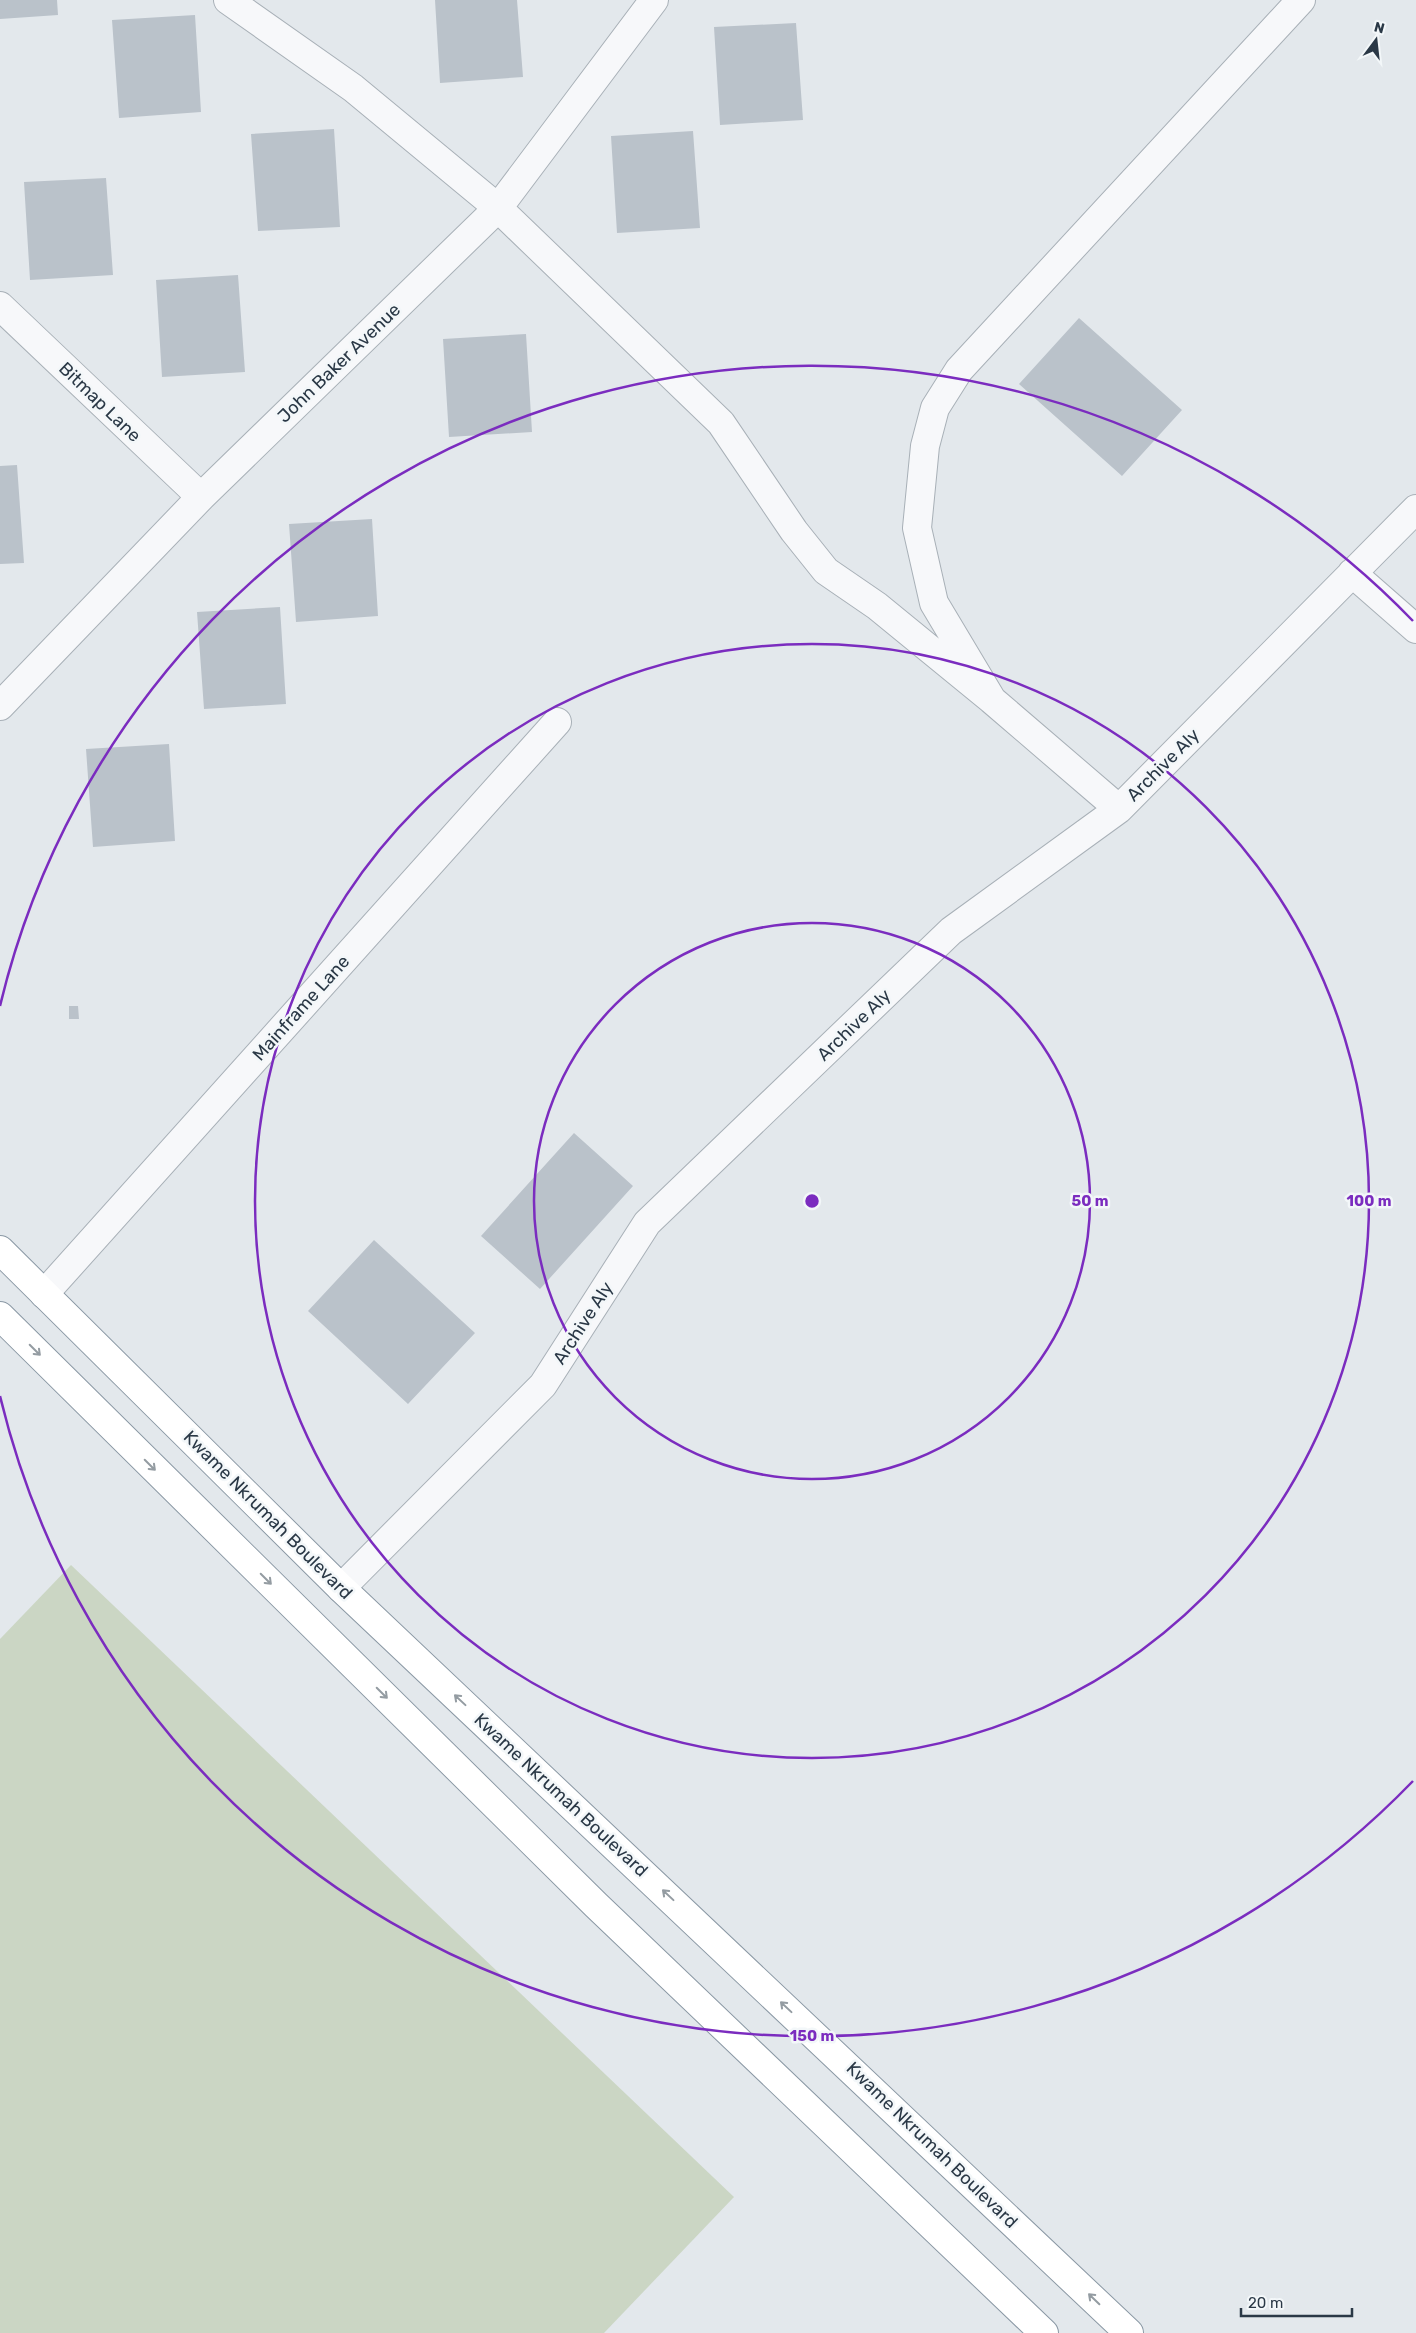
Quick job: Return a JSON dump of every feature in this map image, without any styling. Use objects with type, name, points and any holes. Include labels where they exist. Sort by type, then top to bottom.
[{"type":"highway","name":"Kwame Nkrumah Boulevard","points":[[0,1250],[341,1588],[1129,2333]]},
{"type":"highway","points":[[0,1316],[596,1905],[1044,2333]]},
{"type":"street","points":[[228,0],[354,88],[498,208],[721,423],[794,531],[826,571],[877,606],[992,700],[1119,809]]},
{"type":"street","name":"John Baker Avenue","points":[[0,706],[201,498],[498,208],[654,0]]},
{"type":"street","points":[[992,700],[934,603],[917,528],[925,446],[936,408],[959,370],[1301,0]]},
{"type":"street","name":"Bitmap Lane","points":[[0,306],[201,498]]},
{"type":"street","name":"Archive Aly","points":[[341,1588],[543,1385],[647,1223],[951,931],[1119,809],[1416,509]]},
{"type":"street","points":[[1352,573],[1416,629]]},
{"type":"street","name":"Mainframe Lane","points":[[44,1294],[557,722]]},
{"type":"green space","points":[[71,1565],[734,2197],[604,2333],[0,2333],[0,1639]]},
{"type":"building","points":[[0,0],[57,0],[58,15],[0,19]]},
{"type":"building","points":[[435,0],[517,0],[523,77],[440,83]]},
{"type":"building","points":[[195,15],[201,112],[119,118],[112,20]]},
{"type":"building","points":[[796,23],[803,120],[720,125],[714,27]]},
{"type":"building","points":[[334,129],[340,227],[258,231],[251,134]]},
{"type":"building","points":[[693,131],[700,228],[617,233],[611,136]]},
{"type":"building","points":[[106,178],[113,275],[30,280],[24,182]]},
{"type":"building","points":[[238,275],[245,372],[162,377],[156,280]]},
{"type":"building","points":[[1079,318],[1182,410],[1122,476],[1019,384]]},
{"type":"building","points":[[526,334],[532,432],[449,437],[443,339]]},
{"type":"building","points":[[17,465],[24,563],[0,564],[0,466]]},
{"type":"building","points":[[372,519],[378,616],[296,622],[289,524]]},
{"type":"building","points":[[280,607],[286,704],[204,709],[197,612]]},
{"type":"building","points":[[169,744],[175,841],[93,847],[86,749]]},
{"type":"building","points":[[69,1006],[78,1006],[79,1019],[69,1019]]},
{"type":"building","points":[[574,1133],[633,1186],[540,1289],[481,1236]]},
{"type":"building","points":[[374,1240],[475,1333],[408,1404],[308,1311]]}]
